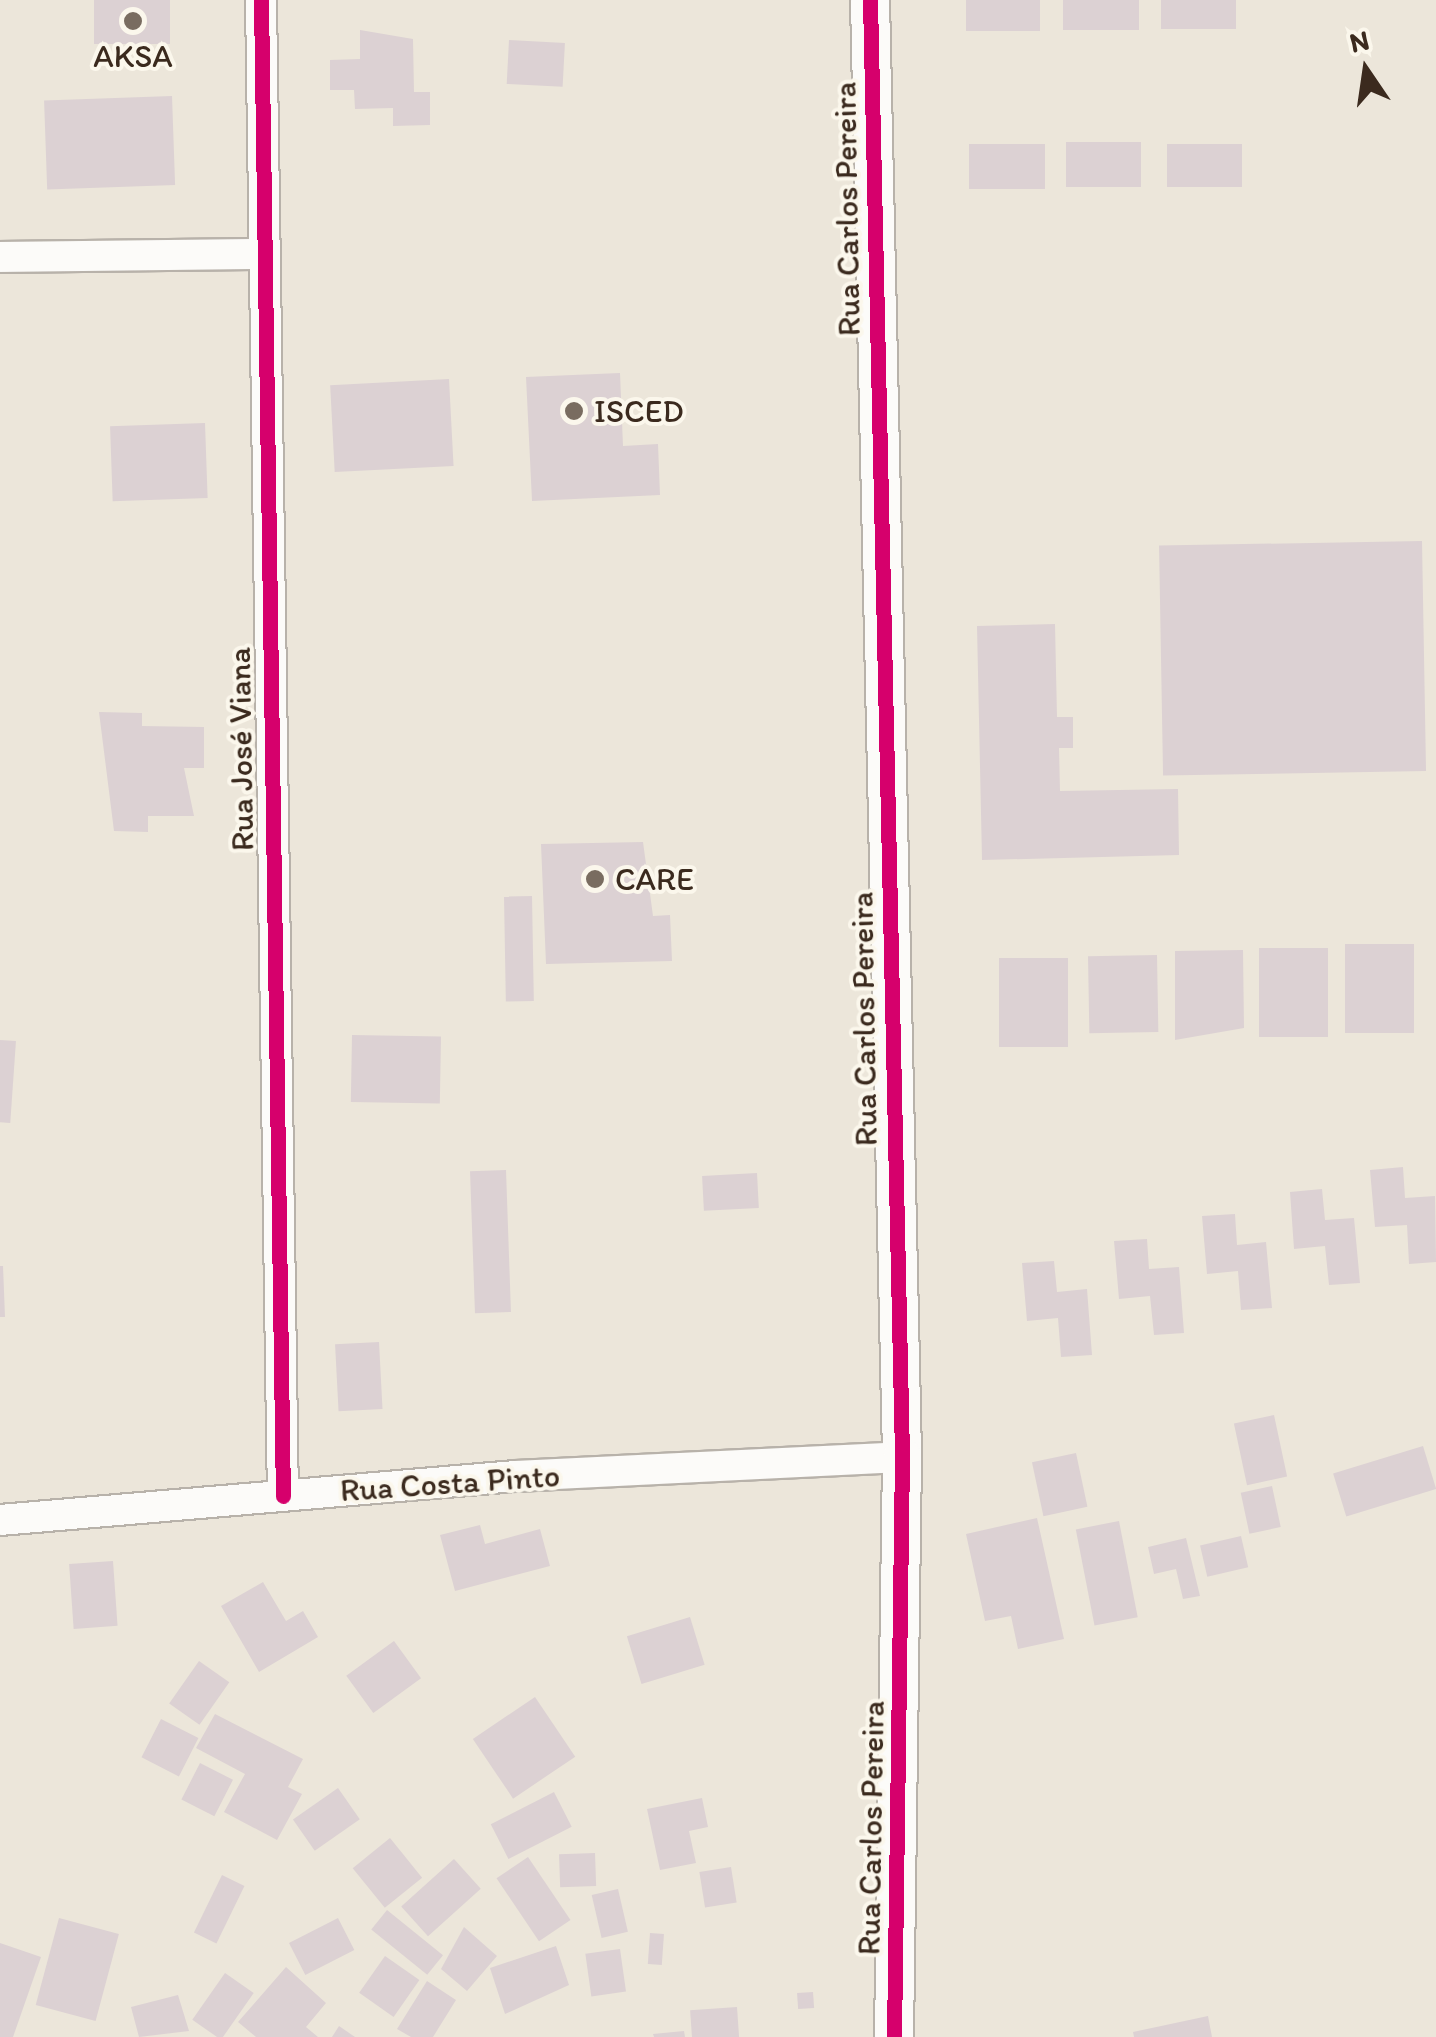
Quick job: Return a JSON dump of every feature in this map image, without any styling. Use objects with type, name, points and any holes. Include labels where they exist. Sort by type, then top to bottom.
[{"type":"street","name":"Rua José Viana","points":[[261,0],[259,254],[283,1496]]},
{"type":"street","name":"Rua Carlos Pereira","points":[[870,0],[902,1458],[894,2037]]},
{"type":"street","points":[[0,257],[259,254]]},
{"type":"street","name":"Rua Costa Pinto","points":[[0,1520],[283,1496],[902,1458]]},
{"type":"building","name":"AKSA","points":[[94,0],[170,0],[170,44],[94,44]]},
{"type":"building","points":[[966,0],[1040,0],[1040,31],[966,31]]},
{"type":"building","points":[[1063,0],[1139,0],[1139,30],[1063,30]]},
{"type":"building","points":[[1161,0],[1236,0],[1236,29],[1161,29]]},
{"type":"building","points":[[360,30],[413,39],[414,92],[430,92],[430,125],[393,126],[393,108],[355,109],[354,90],[330,90],[330,60],[360,59]]},
{"type":"building","points":[[509,40],[565,43],[563,87],[507,84]]},
{"type":"building","points":[[172,96],[175,185],[47,189],[44,100]]},
{"type":"building","points":[[1066,142],[1141,142],[1141,187],[1066,187]]},
{"type":"building","points":[[969,144],[1045,144],[1045,189],[969,189]]},
{"type":"building","points":[[1167,144],[1242,144],[1242,187],[1167,187]]},
{"type":"building","name":"ISCED","points":[[620,373],[623,446],[658,444],[660,495],[532,501],[526,377]]},
{"type":"building","points":[[449,379],[454,466],[335,472],[330,385]]},
{"type":"building","points":[[205,423],[208,498],[113,501],[110,426]]},
{"type":"building","points":[[1422,541],[1426,771],[1163,776],[1159,546]]},
{"type":"building","points":[[1055,624],[1057,717],[1073,717],[1073,748],[1059,748],[1060,791],[1178,789],[1179,855],[982,860],[977,626]]},
{"type":"building","points":[[99,712],[142,713],[142,726],[204,727],[204,768],[184,768],[194,816],[148,816],[148,832],[114,831]]},
{"type":"building","name":"CARE","points":[[643,842],[653,916],[670,915],[672,961],[546,964],[541,844]]},
{"type":"building","points":[[504,896],[532,896],[534,1001],[506,1001]]},
{"type":"building","points":[[1345,944],[1414,944],[1414,1033],[1345,1033]]},
{"type":"building","points":[[1259,948],[1328,948],[1328,1037],[1259,1037]]},
{"type":"building","points":[[1243,950],[1244,1028],[1175,1040],[1175,951]]},
{"type":"building","points":[[1157,955],[1158,1032],[1089,1033],[1088,956]]},
{"type":"building","points":[[999,958],[1068,958],[1068,1047],[999,1047]]},
{"type":"building","points":[[352,1035],[441,1037],[440,1104],[351,1102]]},
{"type":"building","points":[[0,1040],[16,1041],[10,1123],[0,1122]]},
{"type":"building","points":[[1403,1167],[1405,1198],[1435,1196],[1436,1262],[1409,1264],[1407,1225],[1375,1227],[1370,1170]]},
{"type":"building","points":[[506,1170],[511,1312],[475,1313],[470,1171]]},
{"type":"building","points":[[757,1173],[759,1208],[704,1211],[702,1176]]},
{"type":"building","points":[[1322,1189],[1325,1220],[1354,1218],[1360,1283],[1329,1285],[1325,1246],[1294,1249],[1290,1192]]},
{"type":"building","points":[[1235,1214],[1237,1245],[1266,1242],[1272,1308],[1241,1310],[1238,1271],[1207,1274],[1202,1216]]},
{"type":"building","points":[[1147,1239],[1149,1269],[1179,1267],[1184,1333],[1154,1335],[1150,1296],[1119,1299],[1114,1241]]},
{"type":"building","points":[[1054,1261],[1057,1292],[1087,1289],[1092,1355],[1061,1357],[1058,1318],[1027,1321],[1022,1263]]},
{"type":"building","points":[[3,1266],[5,1317],[0,1317]]},
{"type":"building","points":[[379,1342],[383,1409],[339,1411],[335,1344]]},
{"type":"building","points":[[1274,1415],[1287,1477],[1247,1485],[1234,1424]]},
{"type":"building","points":[[1423,1446],[1436,1489],[1346,1517],[1333,1473]]},
{"type":"building","points":[[1076,1453],[1087,1507],[1043,1516],[1032,1462]]},
{"type":"building","points":[[1272,1486],[1281,1527],[1249,1534],[1241,1493]]},
{"type":"building","points":[[1037,1518],[1064,1639],[1018,1649],[1011,1616],[985,1621],[966,1534]]},
{"type":"building","points":[[1119,1521],[1138,1617],[1095,1626],[1076,1529]]},
{"type":"building","points":[[480,1525],[485,1544],[540,1529],[550,1566],[455,1591],[440,1535]]},
{"type":"building","points":[[1241,1536],[1248,1567],[1207,1577],[1200,1545]]},
{"type":"building","points":[[1186,1538],[1200,1596],[1183,1599],[1176,1569],[1154,1574],[1148,1547]]},
{"type":"building","points":[[113,1561],[118,1626],[74,1629],[69,1564]]},
{"type":"building","points":[[263,1582],[286,1621],[303,1611],[318,1637],[259,1672],[221,1606]]},
{"type":"building","points":[[690,1617],[705,1665],[642,1684],[627,1636]]},
{"type":"building","points":[[394,1641],[421,1678],[373,1713],[346,1676]]},
{"type":"building","points":[[199,1661],[229,1682],[199,1725],[169,1704]]},
{"type":"building","points":[[535,1697],[575,1757],[513,1799],[473,1739]]},
{"type":"building","points":[[215,1714],[303,1759],[288,1787],[302,1794],[277,1840],[224,1812],[245,1774],[196,1748]]},
{"type":"building","points":[[161,1719],[198,1738],[179,1776],[141,1757]]},
{"type":"building","points":[[200,1763],[233,1780],[214,1816],[181,1800]]},
{"type":"building","points":[[338,1788],[360,1819],[315,1851],[293,1820]]},
{"type":"building","points":[[554,1792],[572,1827],[508,1859],[491,1824]]},
{"type":"building","points":[[702,1798],[708,1827],[689,1831],[696,1863],[660,1870],[647,1809]]},
{"type":"building","points":[[390,1838],[422,1878],[385,1908],[353,1868]]},
{"type":"building","points":[[595,1853],[596,1886],[560,1887],[559,1854]]},
{"type":"building","points":[[528,1857],[570,1920],[539,1941],[496,1878]]},
{"type":"building","points":[[454,1859],[481,1889],[428,1936],[401,1907]]},
{"type":"building","points":[[731,1867],[737,1903],[705,1908],[699,1872]]},
{"type":"building","points":[[222,1875],[244,1886],[216,1943],[194,1933]]},
{"type":"building","points":[[618,1889],[628,1932],[602,1938],[592,1895]]},
{"type":"building","points":[[387,1910],[443,1955],[427,1975],[371,1929]]},
{"type":"building","points":[[59,1918],[119,1934],[96,2021],[36,2005]]},
{"type":"building","points":[[338,1918],[354,1950],[305,1975],[289,1943]]},
{"type":"building","points":[[464,1927],[497,1956],[467,1991],[441,1969]]},
{"type":"building","points":[[650,1933],[664,1934],[662,1965],[648,1964]]},
{"type":"building","points":[[0,1943],[41,1957],[13,2037],[0,2037]]},
{"type":"building","points":[[556,1946],[569,1985],[505,2014],[490,1968]]},
{"type":"building","points":[[620,1949],[626,1992],[591,1996],[585,1954]]},
{"type":"building","points":[[385,1956],[419,1980],[394,2017],[359,1993]]},
{"type":"building","points":[[286,1967],[326,2003],[306,2027],[318,2037],[256,2037],[238,2022]]},
{"type":"building","points":[[225,1973],[254,1993],[223,2037],[192,2020]]},
{"type":"building","points":[[427,1981],[456,2000],[433,2037],[411,2037],[397,2029]]},
{"type":"building","points":[[813,1992],[814,2008],[798,2009],[797,1993]]},
{"type":"building","points":[[178,1995],[189,2031],[139,2037],[131,2007]]},
{"type":"building","points":[[737,2007],[739,2037],[692,2037],[690,2010]]},
{"type":"building","points":[[1208,2016],[1212,2037],[1134,2037],[1133,2032]]},
{"type":"building","points":[[339,2026],[355,2037],[332,2037]]},
{"type":"building","points":[[684,2031],[685,2037],[653,2034]]},
{"type":"cycle path","points":[[261,0],[283,1496]]},
{"type":"cycle path","points":[[870,0],[902,1457],[894,2037]]},
{"type":"place","name":"AKSA","points":[[133,21]]},
{"type":"place","name":"ISCED","points":[[574,411]]},
{"type":"place","name":"CARE","points":[[595,879]]}]
